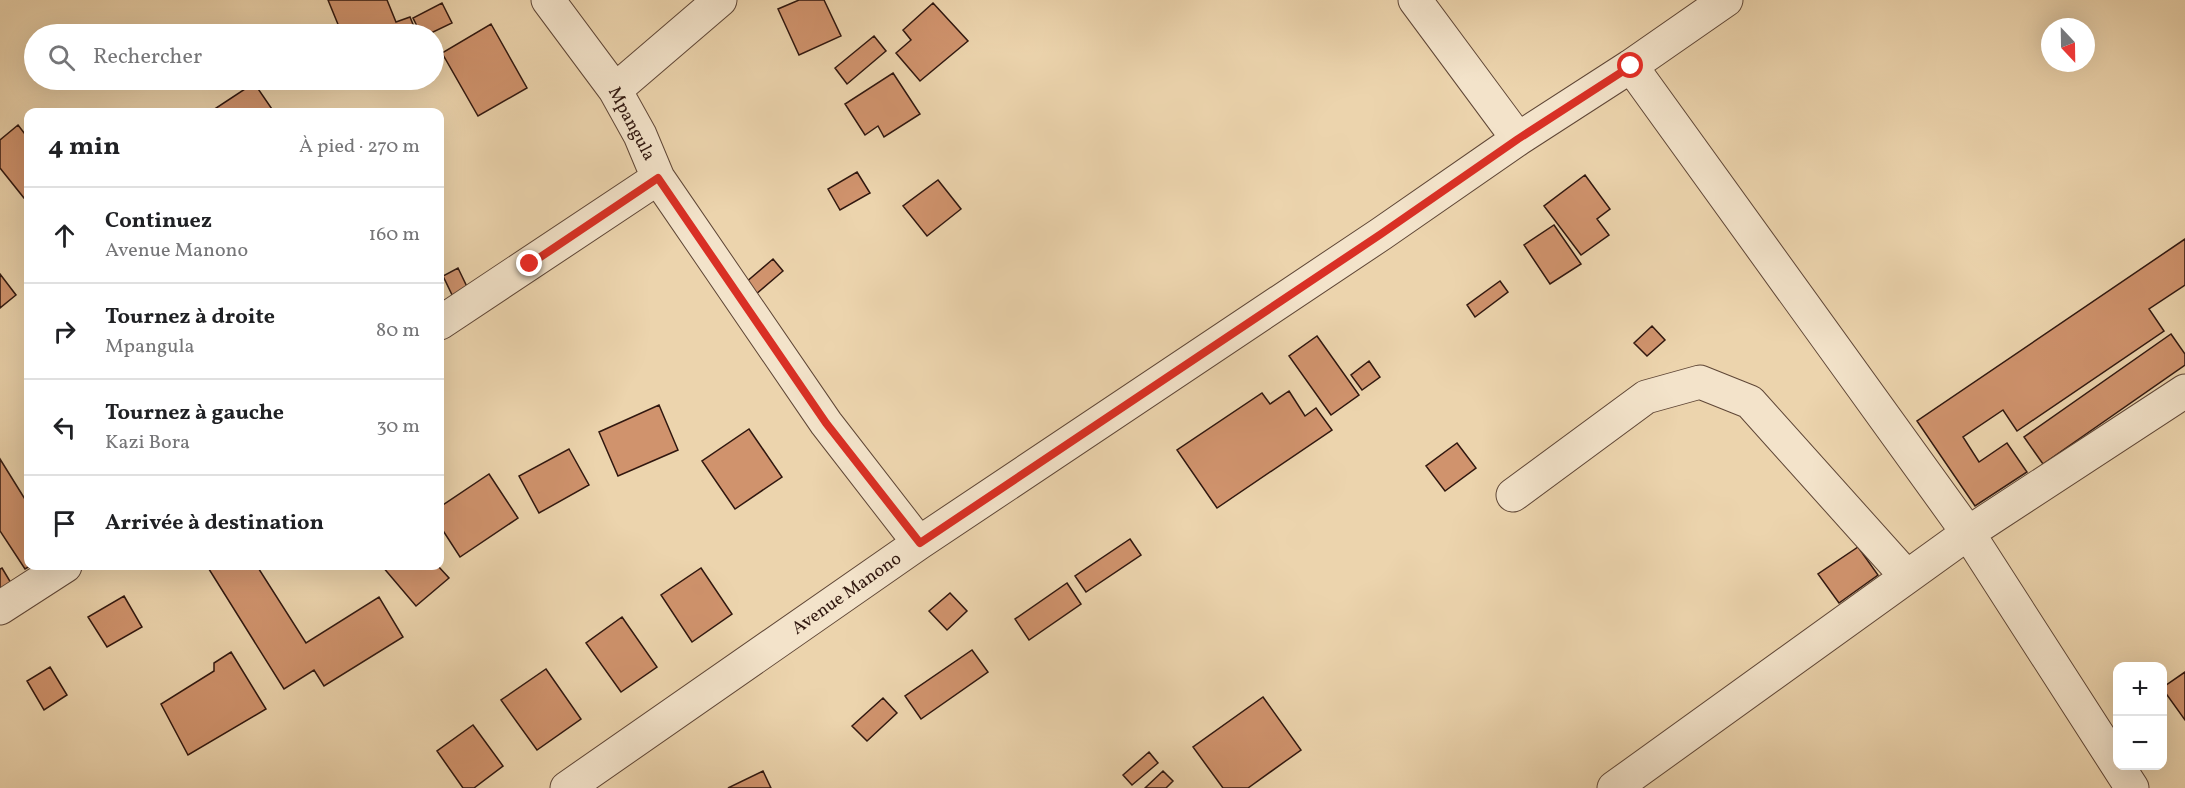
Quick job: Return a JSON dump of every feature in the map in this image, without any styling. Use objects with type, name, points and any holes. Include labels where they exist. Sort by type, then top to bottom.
[{"type":"street","name":"Mpangula","points":[[548,0],[615,90],[640,135],[658,178],[826,423],[920,543]]},
{"type":"street","points":[[615,90],[720,0]]},
{"type":"street","points":[[1415,0],[1518,139]]},
{"type":"street","name":"Avenue Manono","points":[[567,788],[920,543],[1726,0]]},
{"type":"street","points":[[1631,66],[1968,533],[2132,788]]},
{"type":"street","points":[[444,320],[658,178]]},
{"type":"street","points":[[1513,495],[1646,397],[1700,382],[1750,402],[1907,577]]},
{"type":"street","points":[[1614,788],[1968,533],[2185,391]]},
{"type":"street","points":[[0,608],[59,570]]},
{"type":"building","points":[[328,0],[387,0],[396,22],[410,17],[413,24],[338,24]]},
{"type":"building","points":[[799,0],[824,0],[841,36],[799,55],[778,9]]},
{"type":"building","points":[[442,3],[452,23],[444,27],[444,24],[416,24],[413,18]]},
{"type":"building","points":[[933,3],[968,41],[920,81],[896,53],[911,40],[903,30]]},
{"type":"building","points":[[491,24],[527,88],[478,116],[444,56],[444,52]]},
{"type":"building","points":[[874,36],[886,51],[847,84],[835,68]]},
{"type":"building","points":[[893,73],[920,114],[884,137],[878,126],[865,135],[845,104]]},
{"type":"building","points":[[243,90],[259,90],[271,108],[216,108]]},
{"type":"building","points":[[18,125],[24,133],[24,198],[0,168],[0,140]]},
{"type":"building","points":[[857,172],[870,193],[840,210],[828,189]]},
{"type":"building","points":[[1585,175],[1610,209],[1597,219],[1609,235],[1581,255],[1544,206]]},
{"type":"building","points":[[938,180],[961,209],[927,236],[903,206]]},
{"type":"building","points":[[1554,225],[1581,264],[1550,284],[1524,245]]},
{"type":"building","points":[[2185,239],[2185,285],[2149,309],[2164,331],[2017,431],[2003,410],[1963,437],[1979,462],[2007,443],[2027,472],[1975,506],[1917,421]]},
{"type":"building","points":[[773,259],[783,271],[755,295],[745,283]]},
{"type":"building","points":[[458,268],[470,293],[455,301],[444,275]]},
{"type":"building","points":[[0,274],[16,295],[0,308]]},
{"type":"building","points":[[1500,281],[1508,292],[1475,317],[1467,305]]},
{"type":"building","points":[[1652,326],[1665,340],[1647,356],[1634,343]]},
{"type":"building","points":[[2171,334],[2185,354],[2185,365],[2043,464],[2024,437]]},
{"type":"building","points":[[1317,336],[1359,395],[1331,415],[1289,356]]},
{"type":"building","points":[[1369,361],[1380,377],[1362,390],[1351,375]]},
{"type":"building","points":[[1289,391],[1305,416],[1316,408],[1332,430],[1217,508],[1177,450],[1262,393],[1270,404]]},
{"type":"building","points":[[659,405],[678,450],[618,476],[599,432]]},
{"type":"building","points":[[749,429],[782,477],[735,509],[702,461]]},
{"type":"building","points":[[1457,443],[1476,468],[1445,491],[1426,466]]},
{"type":"building","points":[[569,449],[589,485],[539,513],[519,476]]},
{"type":"building","points":[[0,459],[24,498],[24,567],[0,531]]},
{"type":"building","points":[[489,474],[518,518],[460,557],[444,532],[444,504]]},
{"type":"building","points":[[1130,539],[1141,555],[1086,592],[1075,576]]},
{"type":"building","points":[[1858,547],[1878,575],[1839,603],[1818,574]]},
{"type":"building","points":[[2,568],[11,583],[0,590],[0,569]]},
{"type":"building","points":[[701,568],[732,614],[692,642],[661,595]]},
{"type":"building","points":[[210,570],[260,570],[306,643],[379,597],[403,637],[324,686],[314,670],[284,689]]},
{"type":"building","points":[[385,570],[442,570],[449,578],[416,606]]},
{"type":"building","points":[[1067,583],[1081,604],[1029,640],[1015,619]]},
{"type":"building","points":[[950,593],[967,611],[947,630],[929,611]]},
{"type":"building","points":[[124,596],[142,627],[107,647],[88,617]]},
{"type":"building","points":[[622,617],[657,667],[621,692],[586,643]]},
{"type":"building","points":[[972,650],[988,672],[921,719],[905,696]]},
{"type":"building","points":[[231,652],[266,709],[188,755],[161,704],[214,671],[214,663]]},
{"type":"building","points":[[50,667],[67,695],[44,710],[27,681]]},
{"type":"building","points":[[546,669],[581,719],[537,750],[501,700]]},
{"type":"building","points":[[2185,672],[2185,720],[2167,695],[2167,685]]},
{"type":"building","points":[[1263,697],[1301,750],[1248,788],[1223,788],[1193,747]]},
{"type":"building","points":[[883,698],[897,713],[867,741],[852,726]]},
{"type":"building","points":[[473,725],[503,766],[474,788],[463,788],[437,751]]},
{"type":"building","points":[[1149,752],[1158,763],[1132,785],[1123,775]]},
{"type":"building","points":[[763,771],[771,788],[728,788]]},
{"type":"building","points":[[1163,771],[1173,781],[1166,788],[1145,788]]},
{"type":"route","points":[[530,264],[658,178],[826,423],[920,543],[1381,234],[1518,139],[1631,66]]}]
